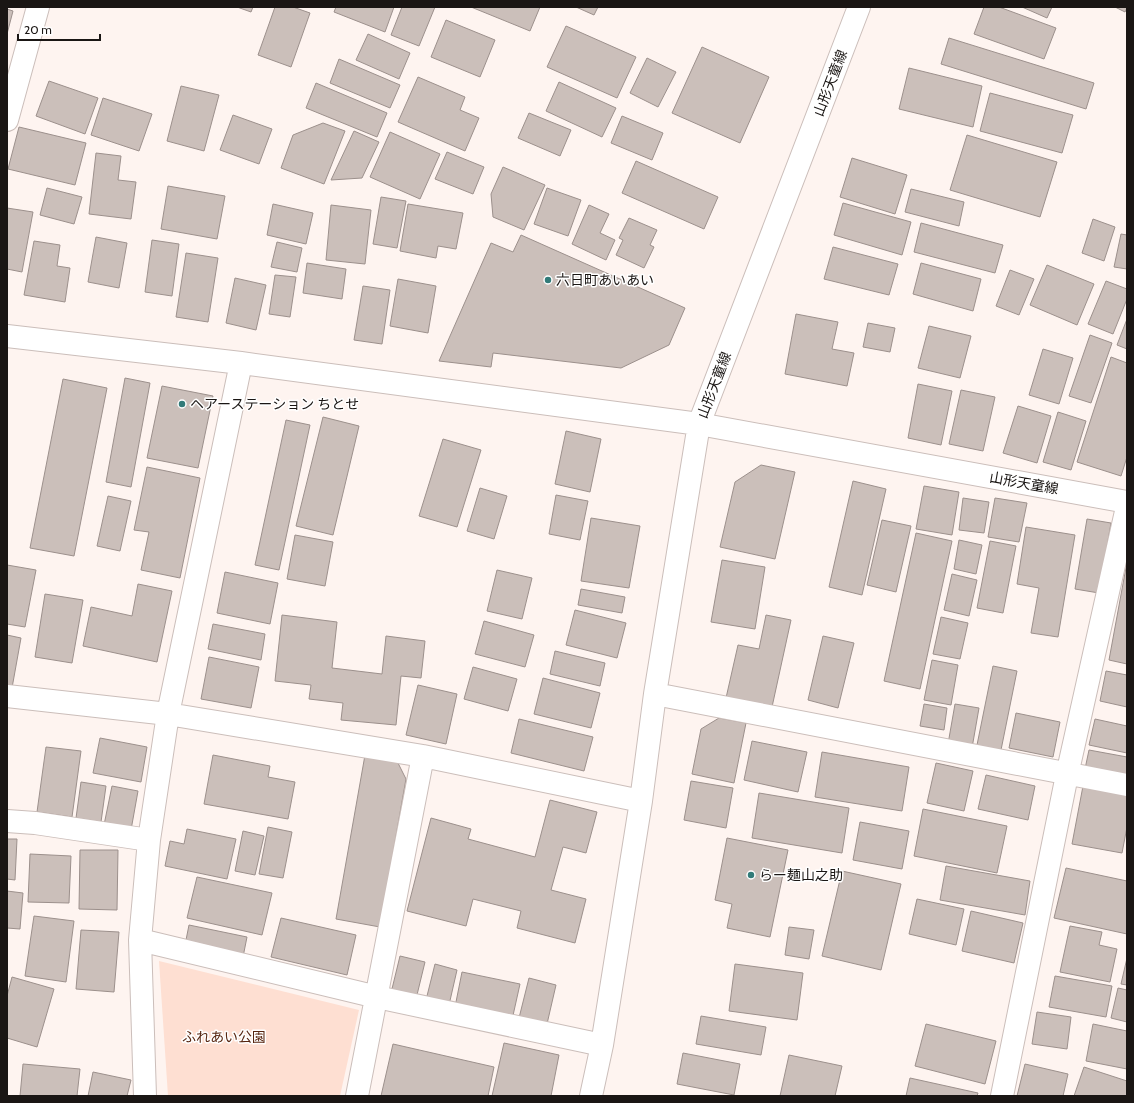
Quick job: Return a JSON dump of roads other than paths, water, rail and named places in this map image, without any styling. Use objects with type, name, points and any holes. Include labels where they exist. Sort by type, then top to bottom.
[{"type":"street","points":[[7,120],[38,7]]},
{"type":"street","name":"山形天童線","points":[[859,7],[699,424],[1127,502]]},
{"type":"street","points":[[7,336],[242,363],[699,424],[655,694],[641,801],[602,1045],[591,1096]]},
{"type":"street","points":[[145,1096],[140,940],[149,840],[168,714],[242,363]]},
{"type":"street","points":[[1002,1096],[1067,775],[1127,508]]},
{"type":"street","points":[[655,694],[1067,775],[1127,785]]},
{"type":"street","points":[[7,696],[168,714],[424,756],[641,801]]},
{"type":"street","points":[[357,1096],[424,756]]},
{"type":"street","points":[[7,821],[35,823],[149,840]]},
{"type":"street","points":[[140,940],[377,997],[602,1045]]},
{"type":"place","name":"六日町あいあい","points":[[548,280]]},
{"type":"place","name":"ヘアーステーション ちとせ","points":[[182,404]]},
{"type":"place","name":"らー麺山之助","points":[[751,875]]},
{"type":"park label","name":"ふれあい公園","points":[[224,1037]]}]
